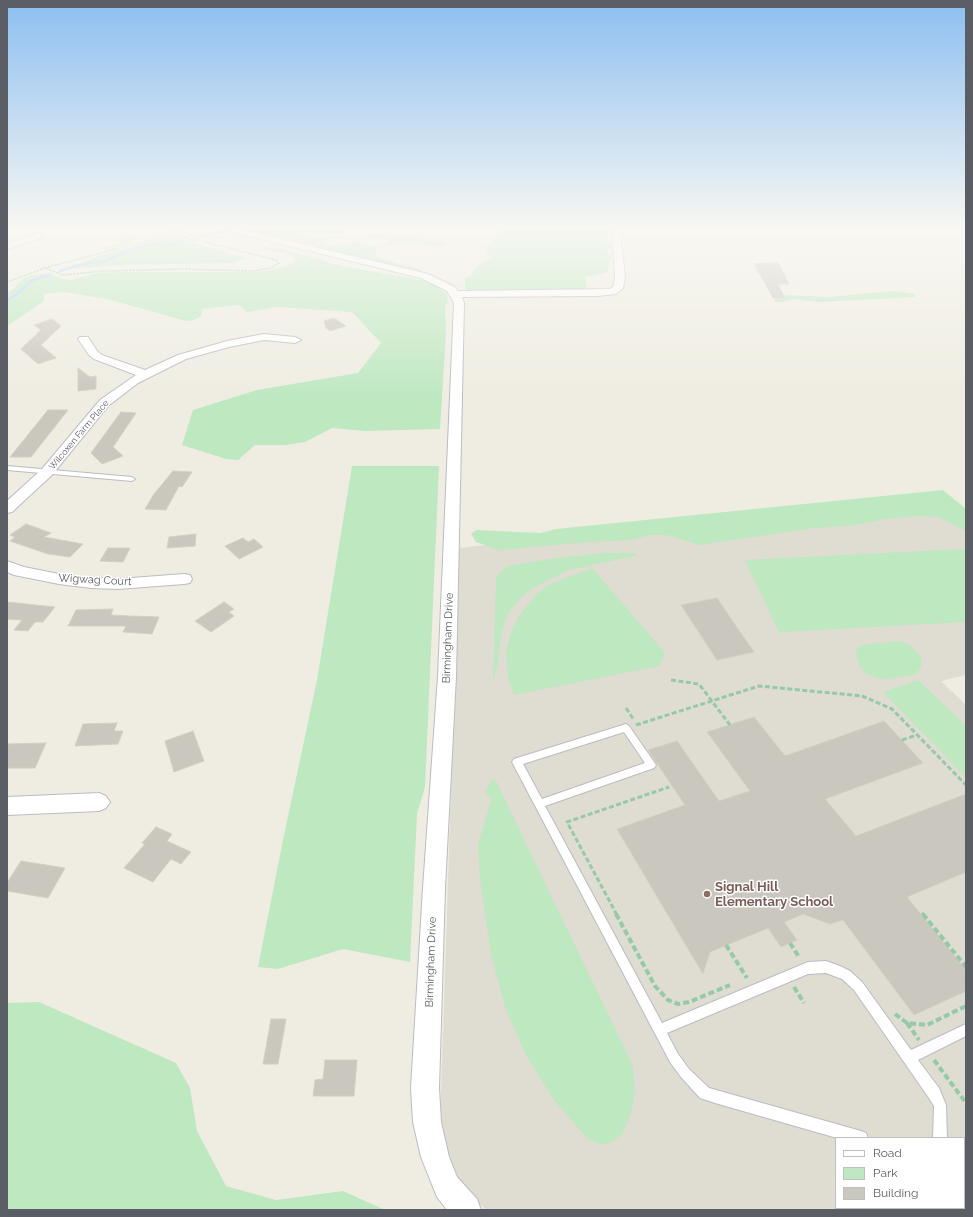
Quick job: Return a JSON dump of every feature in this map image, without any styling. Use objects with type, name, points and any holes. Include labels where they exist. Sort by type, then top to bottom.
[{"type":"street","points":[[446,286],[455,294],[597,293],[612,292],[618,288],[618,286]]},
{"type":"street","name":"Birmingham Drive","points":[[455,294],[459,303],[448,676],[434,888],[425,1088],[427,1122],[435,1157],[448,1187],[466,1210]]},
{"type":"street","name":"Wilcoxen Farm Place","points":[[7,509],[47,472],[104,403],[122,388],[145,374],[182,357],[227,344],[264,338],[295,340]]},
{"type":"street","points":[[84,339],[93,353],[98,357],[145,374]]},
{"type":"street","name":"Wigwag Court","points":[[7,566],[20,571],[60,579],[91,583],[118,584],[184,578]]},
{"type":"street","points":[[7,806],[98,802]]},
{"type":"lane","points":[[7,468],[132,479]]},
{"type":"lane","points":[[539,804],[651,765],[626,728],[516,762],[660,1030],[685,1073],[705,1093],[730,1103],[857,1137]]},
{"type":"lane","points":[[660,1030],[808,968],[826,967],[846,975],[858,986],[910,1057],[934,1093],[940,1105],[940,1137]]},
{"type":"lane","points":[[910,1057],[966,1030]]},
{"type":"path","points":[[671,680],[698,684],[730,725]]},
{"type":"path","points":[[626,728],[759,686],[862,696],[892,709],[966,785]]},
{"type":"path","points":[[626,708],[637,725]]},
{"type":"path","points":[[902,740],[917,735]]},
{"type":"path","points":[[669,787],[567,822],[655,986],[668,1000],[678,1004],[689,1002],[733,984]]},
{"type":"path","points":[[922,913],[966,967]]},
{"type":"path","points":[[790,943],[800,957]]},
{"type":"path","points":[[726,945],[747,978]]},
{"type":"path","points":[[792,960],[807,954]]},
{"type":"path","points":[[740,981],[754,976]]},
{"type":"path","points":[[907,1023],[927,1025],[966,1006]]},
{"type":"path","points":[[893,1011],[907,1023],[966,1103]]},
{"type":"shaded area","name":"Signal Hill Elementary School","points":[[938,494],[966,517],[966,675],[941,681],[966,705],[966,1210],[487,1210],[471,1198],[451,1168],[440,1124],[459,548]]},
{"type":"green space","points":[[16,286],[435,286],[447,294],[448,301],[445,307],[446,333],[440,429],[365,431],[332,428],[305,442],[286,445],[255,445],[238,460],[226,459],[182,445],[193,410],[257,390],[358,373],[381,343],[352,312],[277,307],[247,312],[239,305],[202,309],[201,316],[194,320],[186,321],[107,299],[63,292],[44,294],[44,301],[7,326],[7,293]]},
{"type":"green space","points":[[465,286],[587,286],[587,288],[478,292],[469,291],[465,288]]},
{"type":"green space","points":[[895,291],[915,294],[915,297],[817,302],[793,299],[775,302],[774,300],[787,295],[830,297]]},
{"type":"green space","points":[[352,466],[439,466],[425,787],[417,814],[410,962],[343,949],[278,969],[258,967],[317,680]]},
{"type":"green space","points":[[943,490],[966,509],[966,531],[939,517],[917,516],[884,519],[856,525],[814,528],[699,545],[667,535],[649,535],[632,540],[589,542],[500,550],[476,542],[471,534],[476,530],[540,533],[556,529]]},
{"type":"green space","points":[[966,549],[966,622],[779,632],[745,560]]},
{"type":"green space","points":[[606,553],[634,553],[638,555],[569,570],[531,589],[519,599],[508,613],[501,634],[498,663],[493,682],[496,579],[499,573],[509,566],[557,558]]},
{"type":"green space","points":[[592,568],[665,653],[659,666],[514,695],[508,677],[506,651],[511,632],[519,616],[537,594],[550,584]]},
{"type":"green space","points":[[901,641],[909,645],[920,655],[922,662],[920,669],[914,675],[881,679],[866,674],[860,667],[856,652],[859,647],[868,644]]},
{"type":"green space","points":[[918,680],[966,726],[966,777],[883,692]]},
{"type":"green space","points":[[495,779],[633,1066],[635,1091],[630,1117],[622,1134],[610,1143],[600,1144],[588,1139],[554,1100],[527,1057],[506,1010],[491,954],[480,879],[478,844],[492,798],[485,792],[491,781]]},
{"type":"green space","points":[[39,1002],[176,1063],[190,1088],[197,1131],[226,1186],[276,1200],[343,1191],[385,1210],[7,1210],[7,1003]]},
{"type":"building","points":[[766,286],[779,286],[785,298],[773,298]]},
{"type":"building","points":[[334,318],[346,326],[330,331],[326,328],[324,321]]},
{"type":"building","points":[[52,319],[61,326],[41,345],[56,358],[38,364],[21,349],[41,330],[34,325]]},
{"type":"building","points":[[78,368],[90,377],[96,376],[96,389],[78,391]]},
{"type":"building","points":[[48,410],[68,410],[31,457],[10,457]]},
{"type":"building","points":[[121,412],[136,413],[113,447],[123,456],[102,464],[91,453]]},
{"type":"building","points":[[173,471],[192,472],[182,487],[179,486],[166,510],[145,509],[154,494]]},
{"type":"building","points":[[26,524],[51,533],[44,537],[83,544],[70,557],[48,554],[10,541],[15,537],[10,535]]},
{"type":"building","points":[[196,534],[195,546],[167,548],[169,537]]},
{"type":"building","points":[[243,538],[248,542],[254,539],[263,547],[239,559],[225,546]]},
{"type":"building","points":[[108,548],[130,548],[123,562],[100,561]]},
{"type":"building","points":[[717,598],[754,652],[717,660],[681,605]]},
{"type":"building","points":[[7,602],[55,607],[43,622],[35,622],[28,631],[14,630],[22,620],[7,619]]},
{"type":"building","points":[[224,602],[234,609],[229,612],[234,616],[211,632],[195,621]]},
{"type":"building","points":[[113,609],[111,615],[130,616],[130,618],[131,616],[159,617],[152,634],[123,632],[126,626],[68,626],[76,610]]},
{"type":"building","points":[[754,717],[785,756],[884,721],[923,763],[825,799],[856,836],[966,794],[966,872],[907,897],[966,970],[966,991],[914,1015],[843,920],[830,924],[803,914],[784,922],[797,940],[781,947],[768,928],[710,952],[703,974],[617,829],[685,805],[648,750],[677,741],[719,801],[750,791],[707,732]]},
{"type":"building","points":[[117,723],[114,731],[123,731],[118,744],[75,746],[83,724]]},
{"type":"building","points":[[193,731],[204,761],[174,772],[165,741]]},
{"type":"building","points":[[46,743],[35,768],[7,768],[7,744]]},
{"type":"building","points":[[156,827],[172,834],[167,841],[191,852],[181,864],[171,859],[153,882],[124,868],[145,844],[142,843]]},
{"type":"building","points":[[21,861],[65,868],[48,898],[7,891],[7,883]]},
{"type":"building","points":[[271,1019],[286,1019],[278,1064],[263,1064]]},
{"type":"building","points":[[325,1060],[357,1060],[354,1096],[313,1096],[315,1080],[323,1079]]},
{"type":"waterway","points":[[7,300],[16,295],[26,286]]},
{"type":"place","name":"Signal Hill Elementary School","points":[[707,894]]}]
